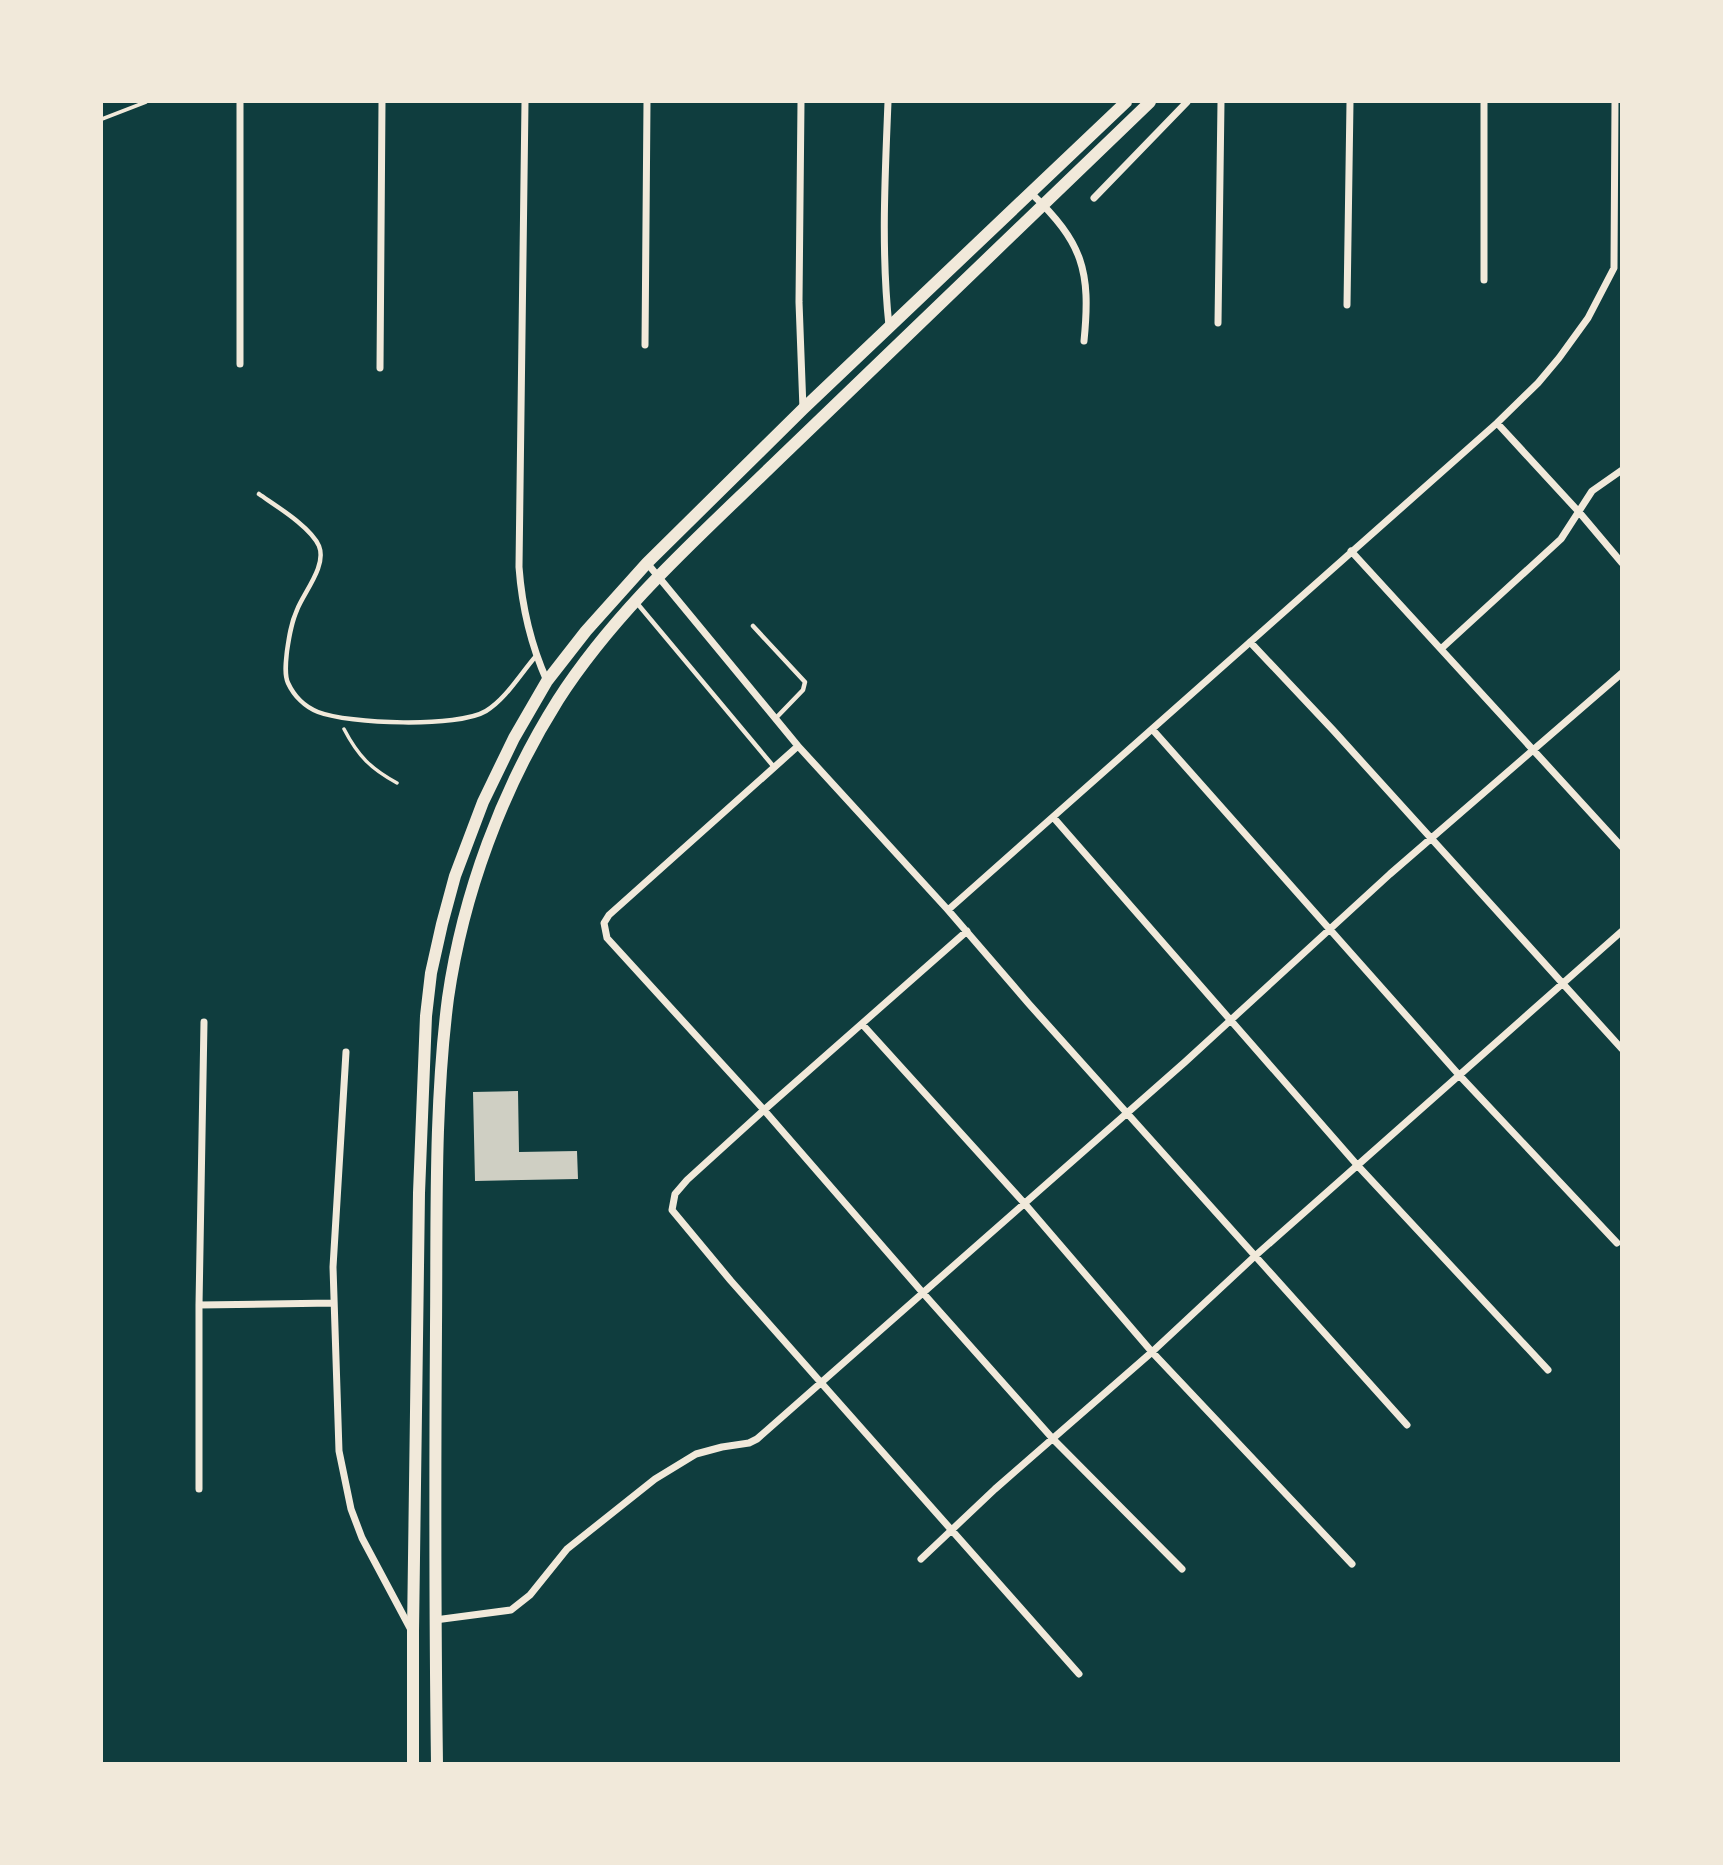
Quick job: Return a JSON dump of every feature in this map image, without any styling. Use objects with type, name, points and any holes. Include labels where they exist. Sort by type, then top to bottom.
[{"type":"main road","points":[[413,1763],[412,1631],[419,1180],[425,1041],[431,974],[455,876],[470,835],[503,760],[547,681],[586,631],[647,564],[803,409],[1126,102]]},
{"type":"main road","points":[[437,1763],[436,1278],[440,1104],[445,1027],[458,945],[489,840],[533,745],[572,680],[657,578],[893,347],[1150,102]]},
{"type":"street","points":[[240,102],[240,364]]},
{"type":"street","points":[[380,368],[382,102]]},
{"type":"street","points":[[525,102],[519,567],[522,603],[536,656],[547,681]]},
{"type":"street","points":[[645,345],[647,102]]},
{"type":"street","points":[[800,102],[799,302],[803,409]]},
{"type":"street","points":[[888,102],[883,234],[889,326]]},
{"type":"street","points":[[1094,198],[1187,102]]},
{"type":"street","points":[[1218,323],[1221,102]]},
{"type":"street","points":[[1346,305],[1350,102]]},
{"type":"street","points":[[1484,102],[1484,280]]},
{"type":"street","points":[[948,910],[1497,423],[1559,358],[1588,318],[1614,268],[1615,102]]},
{"type":"street","points":[[1031,193],[1044,205],[1079,253],[1088,304],[1084,341]]},
{"type":"street","points":[[1497,423],[1622,563]]},
{"type":"street","points":[[1442,648],[1561,540],[1592,491],[1622,470]]},
{"type":"street","points":[[1351,551],[1622,847]]},
{"type":"street","points":[[647,564],[798,746],[967,931],[1126,1113],[1407,1425]]},
{"type":"street","points":[[1250,642],[1622,1049]]},
{"type":"street","points":[[435,1620],[511,1609],[530,1595],[567,1549],[655,1479],[696,1454],[749,1443],[774,1424],[1622,673]]},
{"type":"street","points":[[1152,729],[1459,1075],[1617,1243]]},
{"type":"street","points":[[798,746],[617,907],[604,923],[607,938],[764,1110],[1053,1439],[1182,1569]]},
{"type":"street","points":[[1053,817],[1358,1166],[1548,1370]]},
{"type":"street","points":[[967,931],[687,1180],[675,1194],[672,1210],[731,1281],[1079,1674]]},
{"type":"street","points":[[921,1559],[1255,1256],[1622,932]]},
{"type":"street","points":[[198,1489],[204,1022]]},
{"type":"street","points":[[862,1024],[1025,1204],[1152,1352],[1352,1564]]},
{"type":"street","points":[[346,1052],[334,1231],[333,1303],[339,1451],[344,1482],[362,1538],[412,1631]]},
{"type":"street","points":[[199,1305],[333,1303]]},
{"type":"lane","points":[[259,494],[293,518],[319,545],[321,554],[318,567],[297,608],[290,629],[286,662],[287,681],[299,699],[316,711],[339,718],[429,722],[477,716],[497,703],[536,656]]},
{"type":"lane","points":[[636,602],[774,767]]},
{"type":"lane","points":[[753,626],[805,682],[803,690],[775,719]]},
{"type":"path","points":[[102,119],[146,102]]},
{"type":"path","points":[[339,718],[350,741],[374,771],[397,783]]},
{"type":"building","points":[[518,1091],[519,1152],[577,1151],[578,1179],[475,1181],[473,1092]]}]
